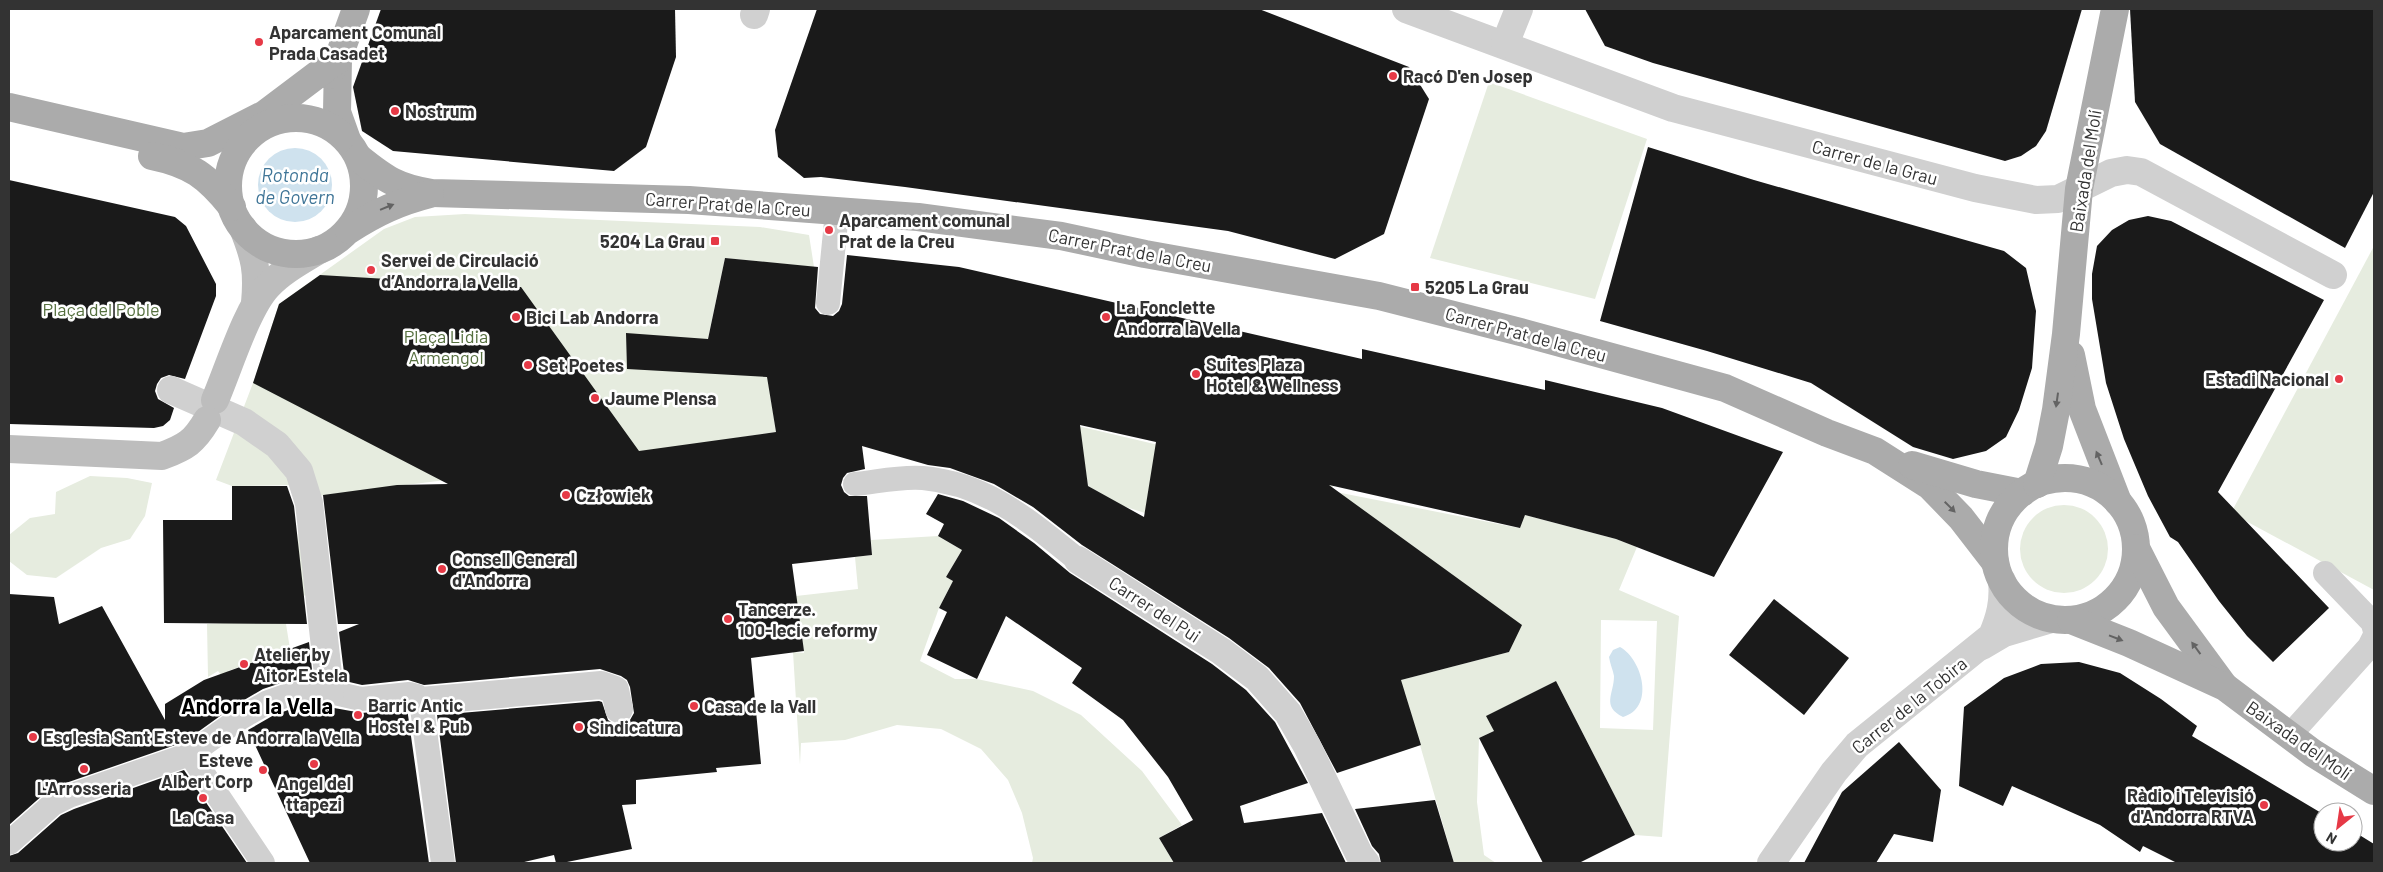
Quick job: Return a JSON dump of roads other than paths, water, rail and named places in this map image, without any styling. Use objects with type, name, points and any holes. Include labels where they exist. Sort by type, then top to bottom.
[{"type":"main road","points":[[237,218],[228,191],[228,176],[234,159],[249,138],[259,129],[283,120],[303,107],[328,76],[338,59],[356,9]]},
{"type":"main road","name":"Baixada del Molí","points":[[2030,488],[2049,446],[2056,410],[2066,334],[2079,189],[2115,9]]},
{"type":"main road","points":[[9,107],[183,147],[208,143],[266,114],[338,59]]},
{"type":"main road","points":[[9,124],[174,160],[197,171],[214,186],[237,218],[262,244],[272,249],[296,254],[318,250],[339,239],[347,231],[356,218],[363,200],[365,188],[353,149],[337,112],[338,59]]},
{"type":"main road","points":[[283,120],[300,118],[315,120],[330,128],[353,149]]},
{"type":"main road","points":[[174,160],[224,150],[249,138]]},
{"type":"main road","name":"Carrer Prat de la Creu","points":[[353,149],[385,179],[408,190],[432,193],[689,200],[918,217],[1061,236],[1146,254],[1379,296],[1524,333],[1725,388],[1884,456]]},
{"type":"main road","points":[[347,231],[377,211],[404,200],[432,193]]},
{"type":"main road","name":"Baixada del Molí","points":[[2066,334],[2082,409],[2118,502]]},
{"type":"main road","points":[[1884,456],[1976,484],[2030,488]]},
{"type":"main road","points":[[1884,456],[1930,486],[1961,518],[2022,605],[2036,614],[2061,619],[2094,614],[2118,597],[2133,572],[2136,548],[2130,519],[2118,502],[2101,488],[2081,480],[2059,478],[2030,488],[2010,504],[2000,520],[1994,545],[1999,572]]},
{"type":"main road","name":"Baixada del Molí","points":[[2136,548],[2166,607],[2225,687]]},
{"type":"main road","name":"Baixada del Molí","points":[[2061,619],[2129,643],[2225,687],[2289,736],[2374,791]]},
{"type":"street","name":"Carrer de la Grau","points":[[1406,9],[1505,44],[1673,108],[1975,188],[2036,200],[2058,199],[2112,173],[2127,170],[2141,172],[2332,275]]},
{"type":"street","points":[[1505,44],[1519,9]]},
{"type":"street","points":[[237,218],[254,254],[258,276],[255,303]]},
{"type":"street","points":[[9,449],[162,456],[185,447],[198,436],[211,410],[255,303],[268,285],[291,266],[318,250]]},
{"type":"street","points":[[171,390],[244,422],[277,445],[299,471],[309,503],[330,692]]},
{"type":"street","name":"Carrer del Pui","points":[[1078,560],[1221,651],[1257,678],[1288,713],[1308,746],[1359,854],[1366,863]]},
{"type":"street","points":[[1981,647],[1992,636],[2000,617],[2004,598],[1999,572]]},
{"type":"street","points":[[1981,647],[2004,633],[2061,619]]},
{"type":"street","name":"Carrer de la Tobira","points":[[1771,863],[1834,772],[1857,745],[1981,647]]},
{"type":"street","points":[[421,701],[601,685],[615,690],[619,709]]},
{"type":"lane","points":[[828,303],[837,212]]},
{"type":"lane","name":"Carrer del Pui","points":[[855,484],[921,477],[962,484],[1017,511],[1078,560]]},
{"type":"lane","points":[[2325,573],[2373,623],[2374,628]]},
{"type":"lane","points":[[2289,736],[2369,647],[2374,637]]},
{"type":"lane","points":[[9,843],[53,804],[190,754],[230,724],[268,702],[291,694],[330,692],[361,699],[410,694],[417,696],[421,701],[443,863]]},
{"type":"lane","points":[[190,754],[263,863]]},
{"type":"water","name":"Rotonda de Govern","points":[[288,148],[302,148],[316,154],[326,164],[332,178],[330,199],[316,216],[302,222],[288,222],[274,216],[264,206],[258,192],[258,178],[264,164],[274,154]]},
{"type":"water","points":[[1620,647],[1635,662],[1642,684],[1639,704],[1633,712],[1623,717],[1616,713],[1610,704],[1614,676],[1609,657],[1613,650]]},
{"type":"place","name":"Aparcament Comunal Prada Casadet","points":[[259,42]]},
{"type":"place","name":"Racó D'en Josep","points":[[1393,76]]},
{"type":"place","name":"Nostrum","points":[[395,111]]},
{"type":"place","name":"Aparcament comunal Prat de la Creu","points":[[829,230]]},
{"type":"place","name":"5204 La Grau","points":[[715,241]]},
{"type":"place","name":"Servei de Circulació d’Andorra la Vella","points":[[371,270]]},
{"type":"place","name":"5205 La Grau","points":[[1415,287]]},
{"type":"place","name":"Bici Lab Andorra","points":[[516,317]]},
{"type":"place","name":"La Fonclette Andorra la Vella","points":[[1106,317]]},
{"type":"place","name":"Set Poetes","points":[[528,365]]},
{"type":"place","name":"Suites Plaza Hotel & Wellness","points":[[1196,374]]},
{"type":"place","name":"Estadi Nacional","points":[[2339,379]]},
{"type":"place","name":"Jaume Plensa","points":[[595,398]]},
{"type":"place","name":"Człowiek","points":[[566,495]]},
{"type":"place","name":"Consell General d'Andorra","points":[[442,569]]},
{"type":"place","name":"Tancerze. 100-lecie reformy","points":[[728,619]]},
{"type":"place","name":"Atelier by Aitor Estela","points":[[244,664]]},
{"type":"place","name":"Casa de la Vall","points":[[694,706]]},
{"type":"place","name":"Barric Antic Hostel & Pub","points":[[358,715]]},
{"type":"place","name":"Sindicatura","points":[[579,727]]},
{"type":"place","name":"Esglesia Sant Esteve de Andorra la Vella","points":[[33,737]]},
{"type":"place","name":"Angel del ttapezi","points":[[314,764]]},
{"type":"place","name":"L'Arrosseria","points":[[84,769]]},
{"type":"place","name":"Esteve Albert Corp","points":[[263,770]]},
{"type":"place","name":"La Casa","points":[[203,798]]},
{"type":"place","name":"Ràdio i Televisió d'Andorra RTVA","points":[[2264,805]]},
{"type":"district","name":"Andorra la Vella","points":[[257,705]]},
{"type":"park label","name":"Plaça del Poble","points":[[101,309]]},
{"type":"park label","name":"Plaça Lidia Armengol","points":[[446,346]]}]
